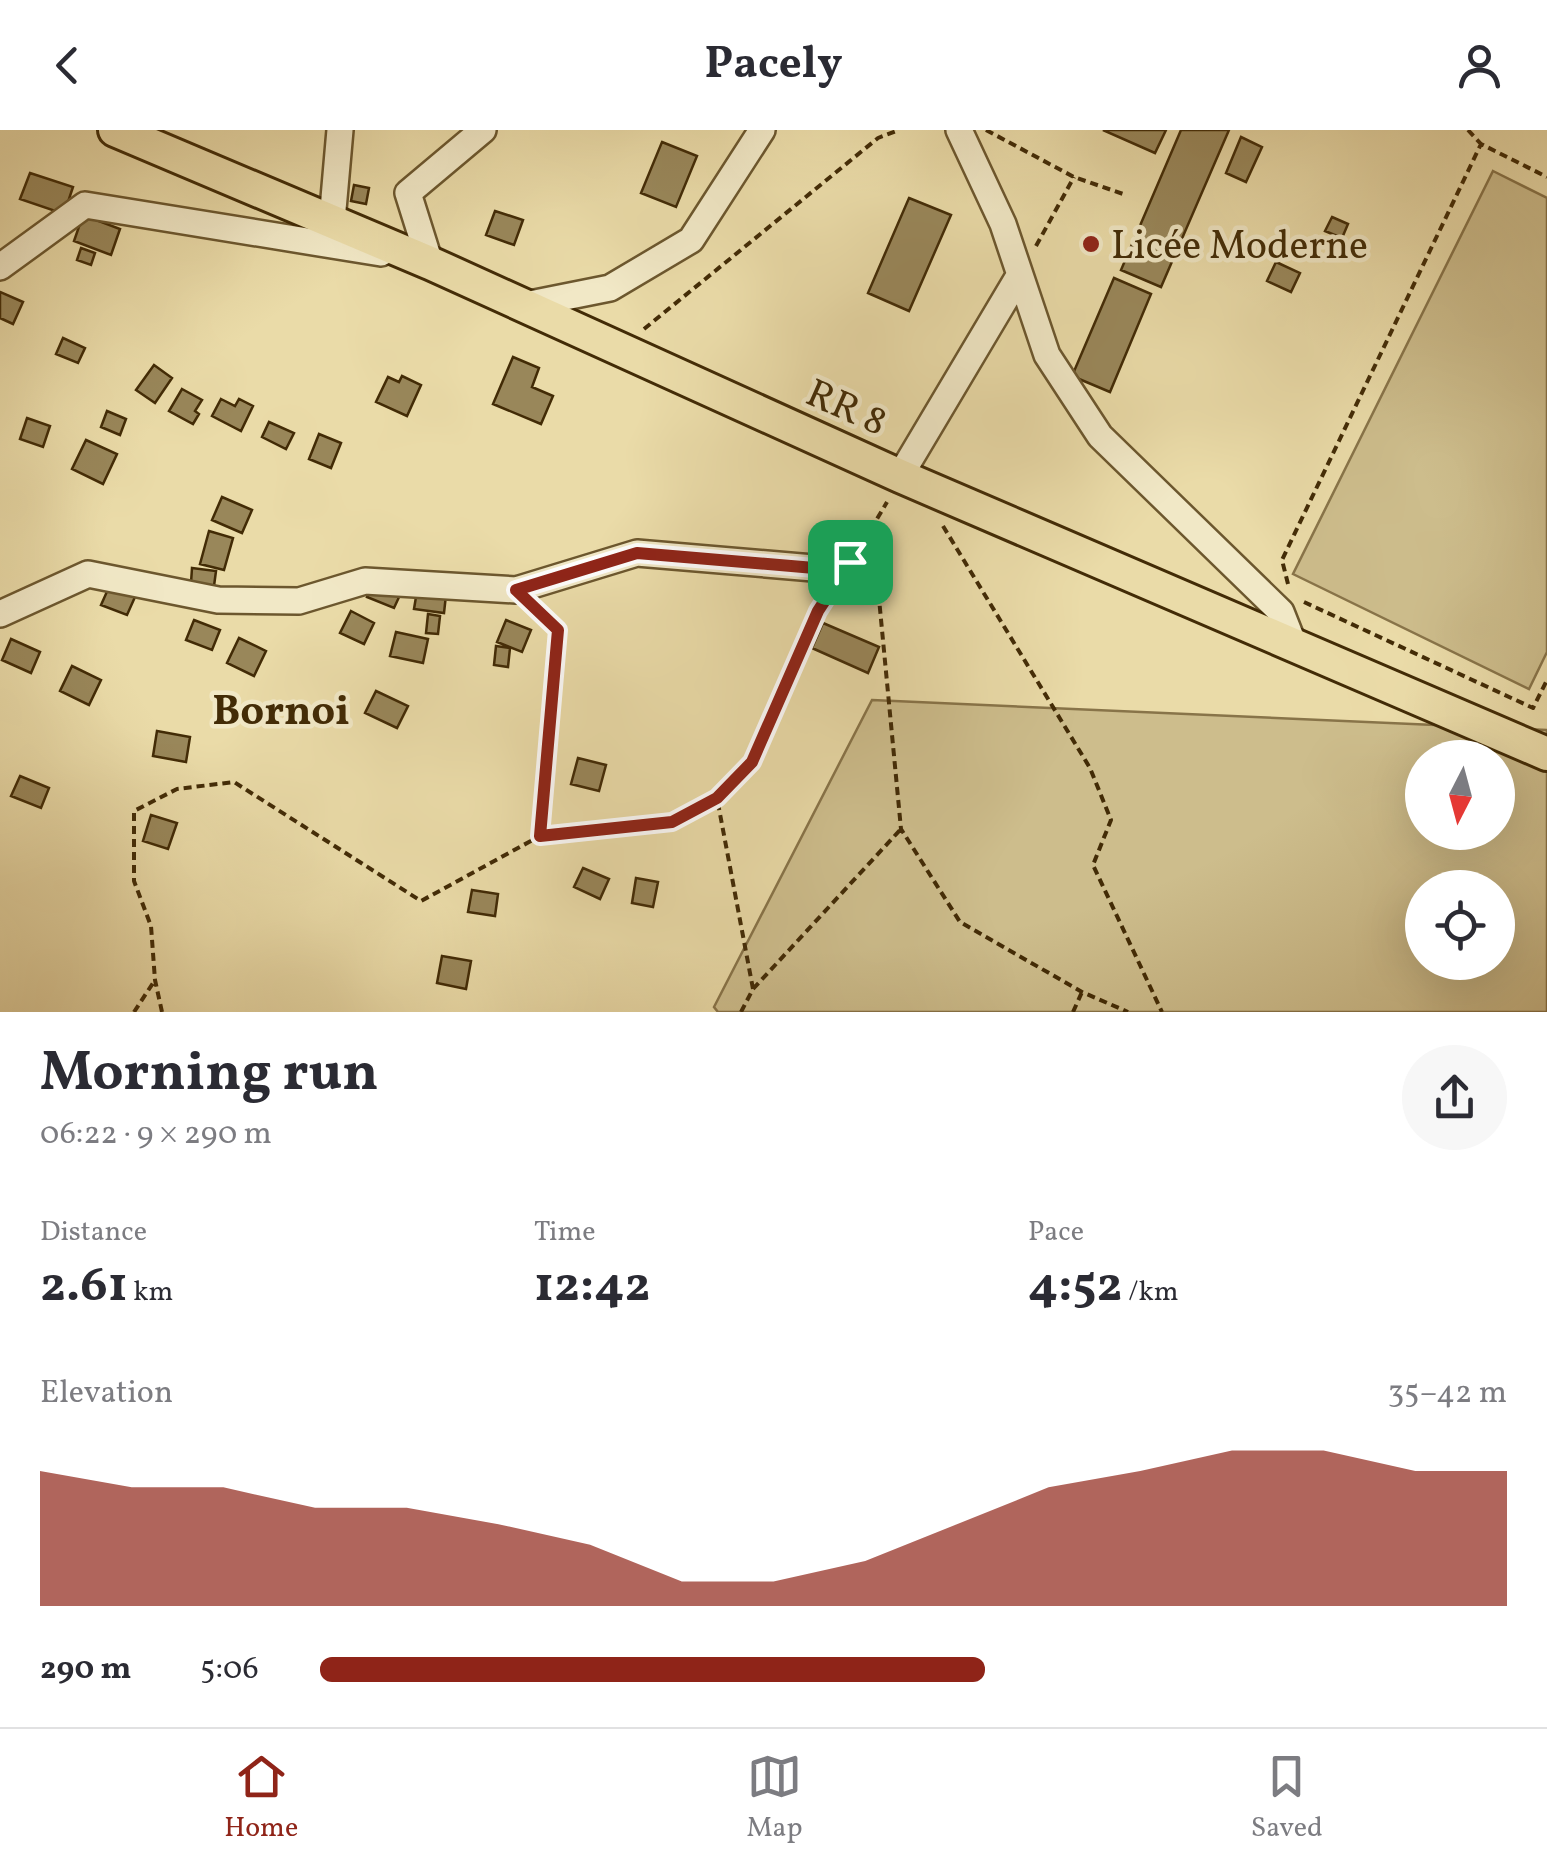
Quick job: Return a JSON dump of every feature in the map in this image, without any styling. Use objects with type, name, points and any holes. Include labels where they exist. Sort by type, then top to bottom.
[{"type":"main road","name":"RR 8","points":[[116,130],[430,263],[900,476],[1547,754]]},
{"type":"street","points":[[332,221],[340,130]]},
{"type":"street","points":[[0,267],[85,205],[344,245],[430,263],[408,193],[482,130]]},
{"type":"street","points":[[526,306],[610,288],[691,240],[762,130]]},
{"type":"street","points":[[959,130],[1003,224],[1047,355],[1100,436],[1280,612],[1294,645]]},
{"type":"street","points":[[900,476],[1019,276]]},
{"type":"street","points":[[0,614],[88,574],[218,600],[299,600],[365,581],[516,590],[637,553],[826,569],[850,562]]},
{"type":"path","points":[[618,350],[878,138],[899,130]]},
{"type":"path","points":[[986,130],[1074,177],[1126,195]]},
{"type":"path","points":[[1468,130],[1481,144],[1547,177]]},
{"type":"path","points":[[1289,590],[1282,560],[1481,144]]},
{"type":"path","points":[[1019,276],[1074,177]]},
{"type":"path","points":[[162,1012],[150,926],[134,882],[134,812],[178,789],[234,782],[421,902],[540,836],[672,822],[717,798],[752,762],[818,611],[876,522],[900,476]]},
{"type":"path","points":[[933,515],[1090,768],[1111,820],[1093,865],[1162,1012]]},
{"type":"path","points":[[876,522],[876,574],[901,830],[960,922],[1082,992],[1128,1012]]},
{"type":"path","points":[[516,590],[558,630],[540,836]]},
{"type":"path","points":[[1297,596],[1304,603],[1533,708],[1547,680]]},
{"type":"path","points":[[717,798],[754,988]]},
{"type":"path","points":[[741,1012],[754,988],[901,830]]},
{"type":"path","points":[[134,1012],[155,980]]},
{"type":"path","points":[[1073,1012],[1082,992]]},
{"type":"shaded area","points":[[1493,171],[1547,198],[1547,652],[1529,689],[1293,574]]},
{"type":"shaded area","points":[[872,700],[1547,730],[1547,1012],[718,1012],[714,1007]]},
{"type":"building","points":[[1103,130],[1166,130],[1155,153]]},
{"type":"building","points":[[1181,130],[1229,130],[1161,287],[1121,270]]},
{"type":"building","points":[[1241,137],[1262,147],[1246,182],[1226,173]]},
{"type":"building","points":[[662,142],[697,156],[676,207],[641,193]]},
{"type":"building","points":[[30,173],[73,187],[64,214],[20,199]]},
{"type":"building","points":[[354,185],[369,188],[366,204],[351,201]]},
{"type":"building","points":[[909,198],[951,215],[909,311],[868,293]]},
{"type":"building","points":[[495,211],[523,220],[514,245],[486,235]]},
{"type":"building","points":[[83,215],[120,229],[111,255],[74,241]]},
{"type":"building","points":[[1332,217],[1348,224],[1342,238],[1325,231]]},
{"type":"building","points":[[81,248],[95,253],[91,265],[77,260]]},
{"type":"building","points":[[1276,262],[1300,273],[1291,292],[1267,281]]},
{"type":"building","points":[[1114,278],[1151,294],[1110,392],[1072,376]]},
{"type":"building","points":[[0,292],[23,302],[13,324],[0,318]]},
{"type":"building","points":[[63,338],[85,348],[78,363],[56,354]]},
{"type":"building","points":[[513,357],[539,368],[532,387],[553,396],[541,424],[493,404]]},
{"type":"building","points":[[154,365],[172,378],[155,403],[136,390]]},
{"type":"building","points":[[402,376],[421,385],[407,416],[376,402],[388,377],[399,382]]},
{"type":"building","points":[[182,389],[202,400],[193,424],[169,411]]},
{"type":"building","points":[[221,399],[235,406],[239,399],[253,406],[241,431],[212,416]]},
{"type":"building","points":[[107,411],[126,419],[120,435],[101,427]]},
{"type":"building","points":[[27,418],[50,426],[43,447],[20,439]]},
{"type":"building","points":[[269,422],[294,433],[286,449],[262,437]]},
{"type":"building","points":[[319,434],[341,443],[331,468],[309,459]]},
{"type":"building","points":[[86,440],[117,454],[103,484],[72,469]]},
{"type":"building","points":[[222,497],[252,510],[242,533],[212,520]]},
{"type":"building","points":[[209,531],[233,538],[224,570],[200,564]]},
{"type":"building","points":[[192,568],[216,571],[214,586],[191,583]]},
{"type":"building","points":[[373,583],[400,595],[394,608],[367,597]]},
{"type":"building","points":[[109,587],[135,597],[127,615],[101,605]]},
{"type":"building","points":[[417,591],[446,595],[444,613],[414,609]]},
{"type":"building","points":[[351,611],[374,623],[364,644],[340,633]]},
{"type":"building","points":[[428,614],[440,616],[438,634],[426,633]]},
{"type":"building","points":[[194,620],[220,630],[212,650],[186,640]]},
{"type":"building","points":[[506,620],[531,630],[522,652],[497,642]]},
{"type":"building","points":[[823,623],[879,647],[868,673],[812,648]]},
{"type":"building","points":[[396,632],[428,639],[423,663],[390,656]]},
{"type":"building","points":[[239,638],[266,651],[254,676],[227,663]]},
{"type":"building","points":[[11,639],[40,652],[31,673],[2,660]]},
{"type":"building","points":[[496,646],[510,648],[508,667],[494,665]]},
{"type":"building","points":[[72,666],[101,680],[89,705],[60,691]]},
{"type":"building","points":[[376,691],[408,706],[397,728],[365,713]]},
{"type":"building","points":[[157,731],[190,737],[186,762],[153,756]]},
{"type":"building","points":[[578,758],[606,765],[599,791],[571,784]]},
{"type":"building","points":[[20,776],[49,788],[41,808],[11,796]]},
{"type":"building","points":[[151,815],[177,823],[168,849],[143,841]]},
{"type":"building","points":[[583,868],[609,879],[600,899],[574,887]]},
{"type":"building","points":[[636,878],[658,882],[653,907],[632,903]]},
{"type":"building","points":[[472,890],[498,894],[495,916],[468,912]]},
{"type":"building","points":[[442,956],[471,961],[466,989],[437,983]]},
{"type":"place","name":"Licée Moderne","points":[[1091,244]]},
{"type":"district","name":"Bornoi","points":[[281,709]]},
{"type":"route","points":[[637,553],[826,569],[850,562],[818,611],[752,762],[717,798],[672,822],[540,836],[558,630],[516,590],[637,553]]}]
